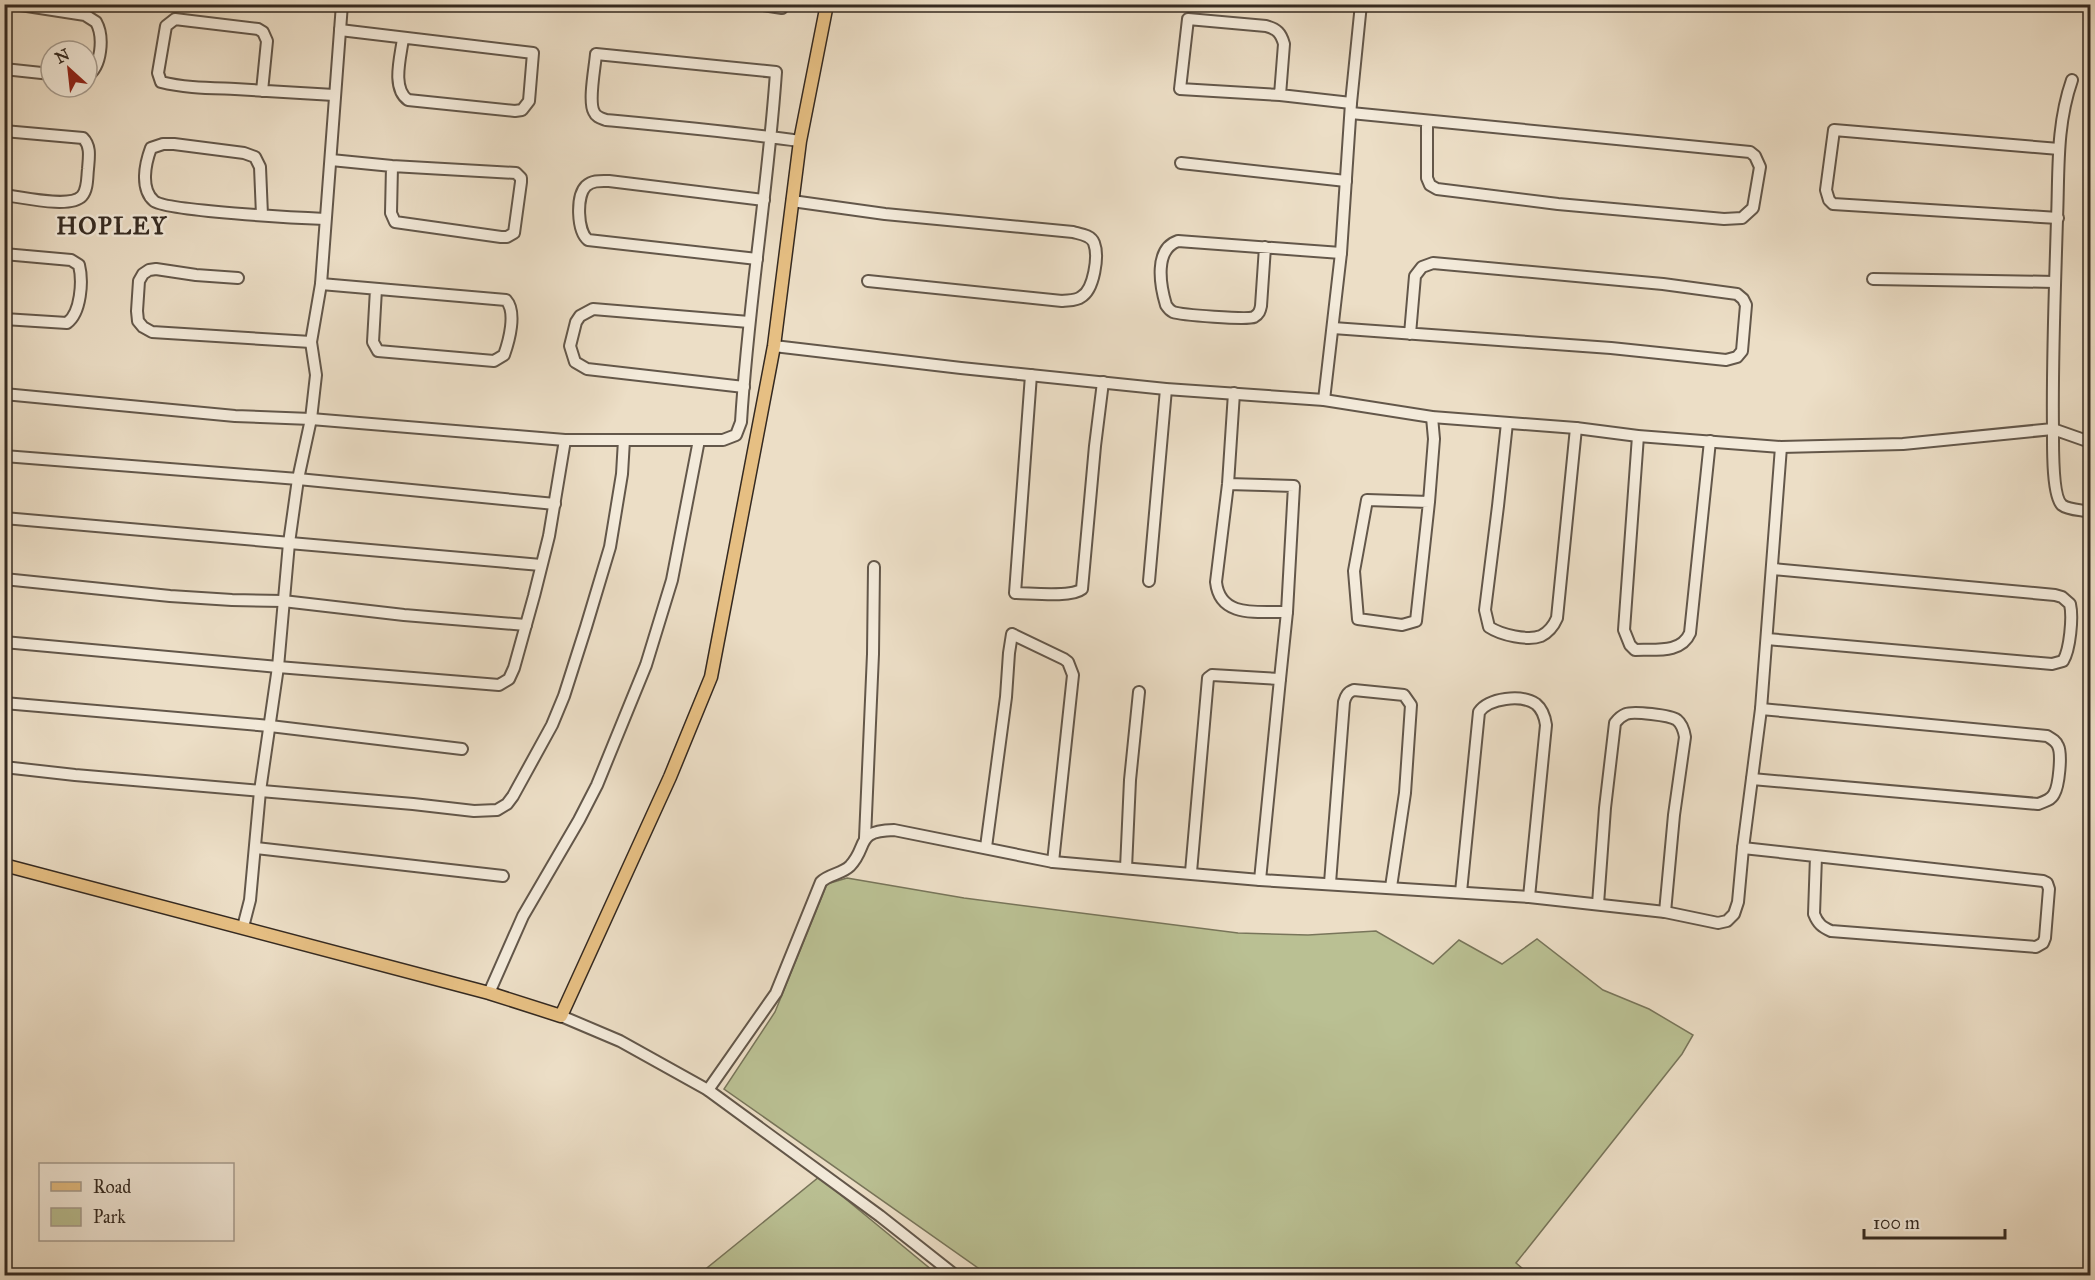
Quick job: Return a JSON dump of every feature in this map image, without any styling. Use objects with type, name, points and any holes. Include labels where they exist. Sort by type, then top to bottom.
[{"type":"main road","points":[[4,865],[489,993],[561,1016],[670,777],[711,677],[774,346],[800,141],[827,4]]},
{"type":"street","points":[[14,4],[85,10],[96,22],[100,34],[99,44]]},
{"type":"street","points":[[243,927],[250,900],[260,791],[278,668],[289,543],[298,479],[311,419],[316,375],[310,342],[321,284],[342,4]]},
{"type":"street","points":[[757,4],[782,8]]},
{"type":"street","points":[[1324,400],[1341,253],[1361,4]]},
{"type":"street","points":[[262,91],[267,41],[263,32],[258,29],[176,19],[166,26],[158,73],[161,82],[182,86],[262,91],[334,95]]},
{"type":"street","points":[[1280,95],[1284,44],[1274,28],[1188,19],[1180,89],[1280,95],[1427,122],[1750,152],[1755,156],[1760,167],[1753,208],[1742,218],[1724,219],[1570,205],[1437,189],[1430,185],[1427,178],[1427,122]]},
{"type":"street","points":[[340,30],[533,53],[529,101],[522,110],[515,111],[408,100],[398,85],[403,38]]},
{"type":"street","points":[[4,394],[223,415],[311,419],[565,440],[723,440],[736,435],[741,422],[749,322],[771,137],[776,72],[596,54],[591,104],[599,118],[771,137],[800,141]]},
{"type":"street","points":[[4,69],[39,73]]},
{"type":"street","points":[[2072,80],[2064,104],[2060,149],[2052,344],[2055,478],[2063,506],[2091,512]]},
{"type":"street","points":[[2058,218],[1833,204],[1826,190],[1834,129],[2060,149]]},
{"type":"street","points":[[4,131],[83,138],[87,142],[89,155],[85,191],[75,201],[63,202],[4,195]]},
{"type":"street","points":[[262,214],[260,167],[255,157],[244,153],[174,144],[163,144],[151,148],[145,180],[146,188],[155,202],[163,206],[262,214],[325,219]]},
{"type":"street","points":[[331,160],[392,166],[516,172],[521,182],[514,233],[501,237],[395,222],[391,213],[392,166]]},
{"type":"street","points":[[1181,163],[1346,181]]},
{"type":"street","points":[[757,259],[588,240],[580,226],[580,196],[589,184],[596,181],[609,181],[764,200]]},
{"type":"street","points":[[792,201],[885,214],[1073,232],[1088,237],[1094,243],[1094,277],[1083,297],[1074,300],[1062,301],[868,281]]},
{"type":"street","points":[[1265,247],[1262,306],[1256,316],[1246,318],[1173,312],[1166,305],[1161,272],[1162,255],[1171,243],[1178,240],[1341,253]]},
{"type":"street","points":[[4,254],[71,260],[79,265],[81,276],[75,314],[66,323],[4,319]]},
{"type":"street","points":[[1333,328],[1410,334],[1611,348],[1726,360],[1737,357],[1742,351],[1746,305],[1737,294],[1433,263],[1422,267],[1415,276],[1410,334]]},
{"type":"street","points":[[238,278],[148,270],[139,280],[138,321],[152,332],[310,342]]},
{"type":"street","points":[[1873,279],[2055,282]]},
{"type":"street","points":[[321,284],[506,300],[511,315],[504,355],[495,361],[378,351],[373,342],[376,289]]},
{"type":"street","points":[[744,387],[587,369],[575,362],[570,346],[579,316],[593,309],[749,322]]},
{"type":"street","points":[[774,346],[1167,389],[1324,400],[1432,417],[1781,447],[1904,444],[2053,429],[2091,442]]},
{"type":"street","points":[[1031,375],[1015,593],[1066,594],[1076,593],[1082,589],[1103,382]]},
{"type":"street","points":[[1149,581],[1167,389]]},
{"type":"street","points":[[1234,393],[1228,484],[1216,582],[1217,592],[1227,606],[1236,610],[1287,612]]},
{"type":"street","points":[[1429,502],[1366,500],[1354,571],[1358,619],[1402,625],[1416,621],[1429,502],[1434,439],[1432,417]]},
{"type":"street","points":[[1507,423],[1485,610],[1489,627],[1497,632],[1517,636],[1543,635],[1550,630],[1557,618],[1576,428]]},
{"type":"street","points":[[1638,436],[1624,630],[1629,645],[1635,650],[1676,648],[1687,639],[1690,633],[1710,441]]},
{"type":"street","points":[[4,642],[278,668],[499,685],[509,679],[526,625],[555,504],[565,440]]},
{"type":"street","points":[[4,767],[474,811],[497,810],[507,804],[552,725],[572,671],[610,547],[622,474],[624,440]]},
{"type":"street","points":[[489,993],[523,916],[597,785],[646,665],[672,580],[699,441]]},
{"type":"street","points":[[865,838],[876,832],[894,830],[1053,862],[1191,872],[1260,880],[1529,897],[1665,912],[1718,923],[1727,921],[1734,914],[1738,903],[1761,709],[1781,447]]},
{"type":"street","points":[[4,456],[298,479],[555,504]]},
{"type":"street","points":[[1228,484],[1294,486],[1287,612],[1260,880]]},
{"type":"street","points":[[4,518],[541,565]]},
{"type":"street","points":[[708,1090],[776,993],[821,882],[849,868],[865,838],[873,654],[874,567]]},
{"type":"street","points":[[1767,639],[2052,664],[2063,661],[2066,656],[2070,629],[2070,604],[2062,597],[2055,595],[1773,569]]},
{"type":"street","points":[[4,579],[180,597],[283,601],[404,615],[526,625]]},
{"type":"street","points":[[986,847],[1012,634],[1064,659],[1068,662],[1073,675],[1053,862]]},
{"type":"street","points":[[1191,872],[1208,678],[1212,675],[1280,679]]},
{"type":"street","points":[[1330,883],[1344,702],[1345,696],[1354,690],[1404,695],[1411,705],[1405,793],[1391,887]]},
{"type":"street","points":[[1126,867],[1130,780],[1139,692]]},
{"type":"street","points":[[1461,892],[1479,712],[1483,706],[1495,700],[1525,700],[1540,709],[1546,725],[1529,897]]},
{"type":"street","points":[[4,703],[270,726],[462,749]]},
{"type":"street","points":[[1752,778],[2038,804],[2045,802],[2055,792],[2058,773],[2059,747],[2047,736],[1761,709]]},
{"type":"street","points":[[1598,904],[1605,808],[1615,723],[1628,712],[1668,716],[1677,720],[1685,737],[1674,815],[1665,912]]},
{"type":"street","points":[[256,848],[503,876]]},
{"type":"street","points":[[1743,848],[1816,856],[2043,881],[2047,883],[2049,889],[2045,938],[2043,943],[2036,946],[1831,931],[1822,927],[1814,914],[1816,856]]},
{"type":"street","points":[[561,1016],[620,1041],[708,1090],[880,1216],[956,1275]]},
{"type":"green space","points":[[847,878],[964,898],[1238,933],[1308,935],[1376,931],[1433,964],[1459,940],[1502,964],[1537,939],[1603,990],[1649,1009],[1693,1035],[1682,1054],[1516,1263],[1530,1275],[988,1275],[724,1089],[775,1012],[827,884]]},
{"type":"green space","points":[[819,1177],[938,1275],[697,1276]]},
{"type":"district","name":"HOPLEY","points":[[112,226]]}]
